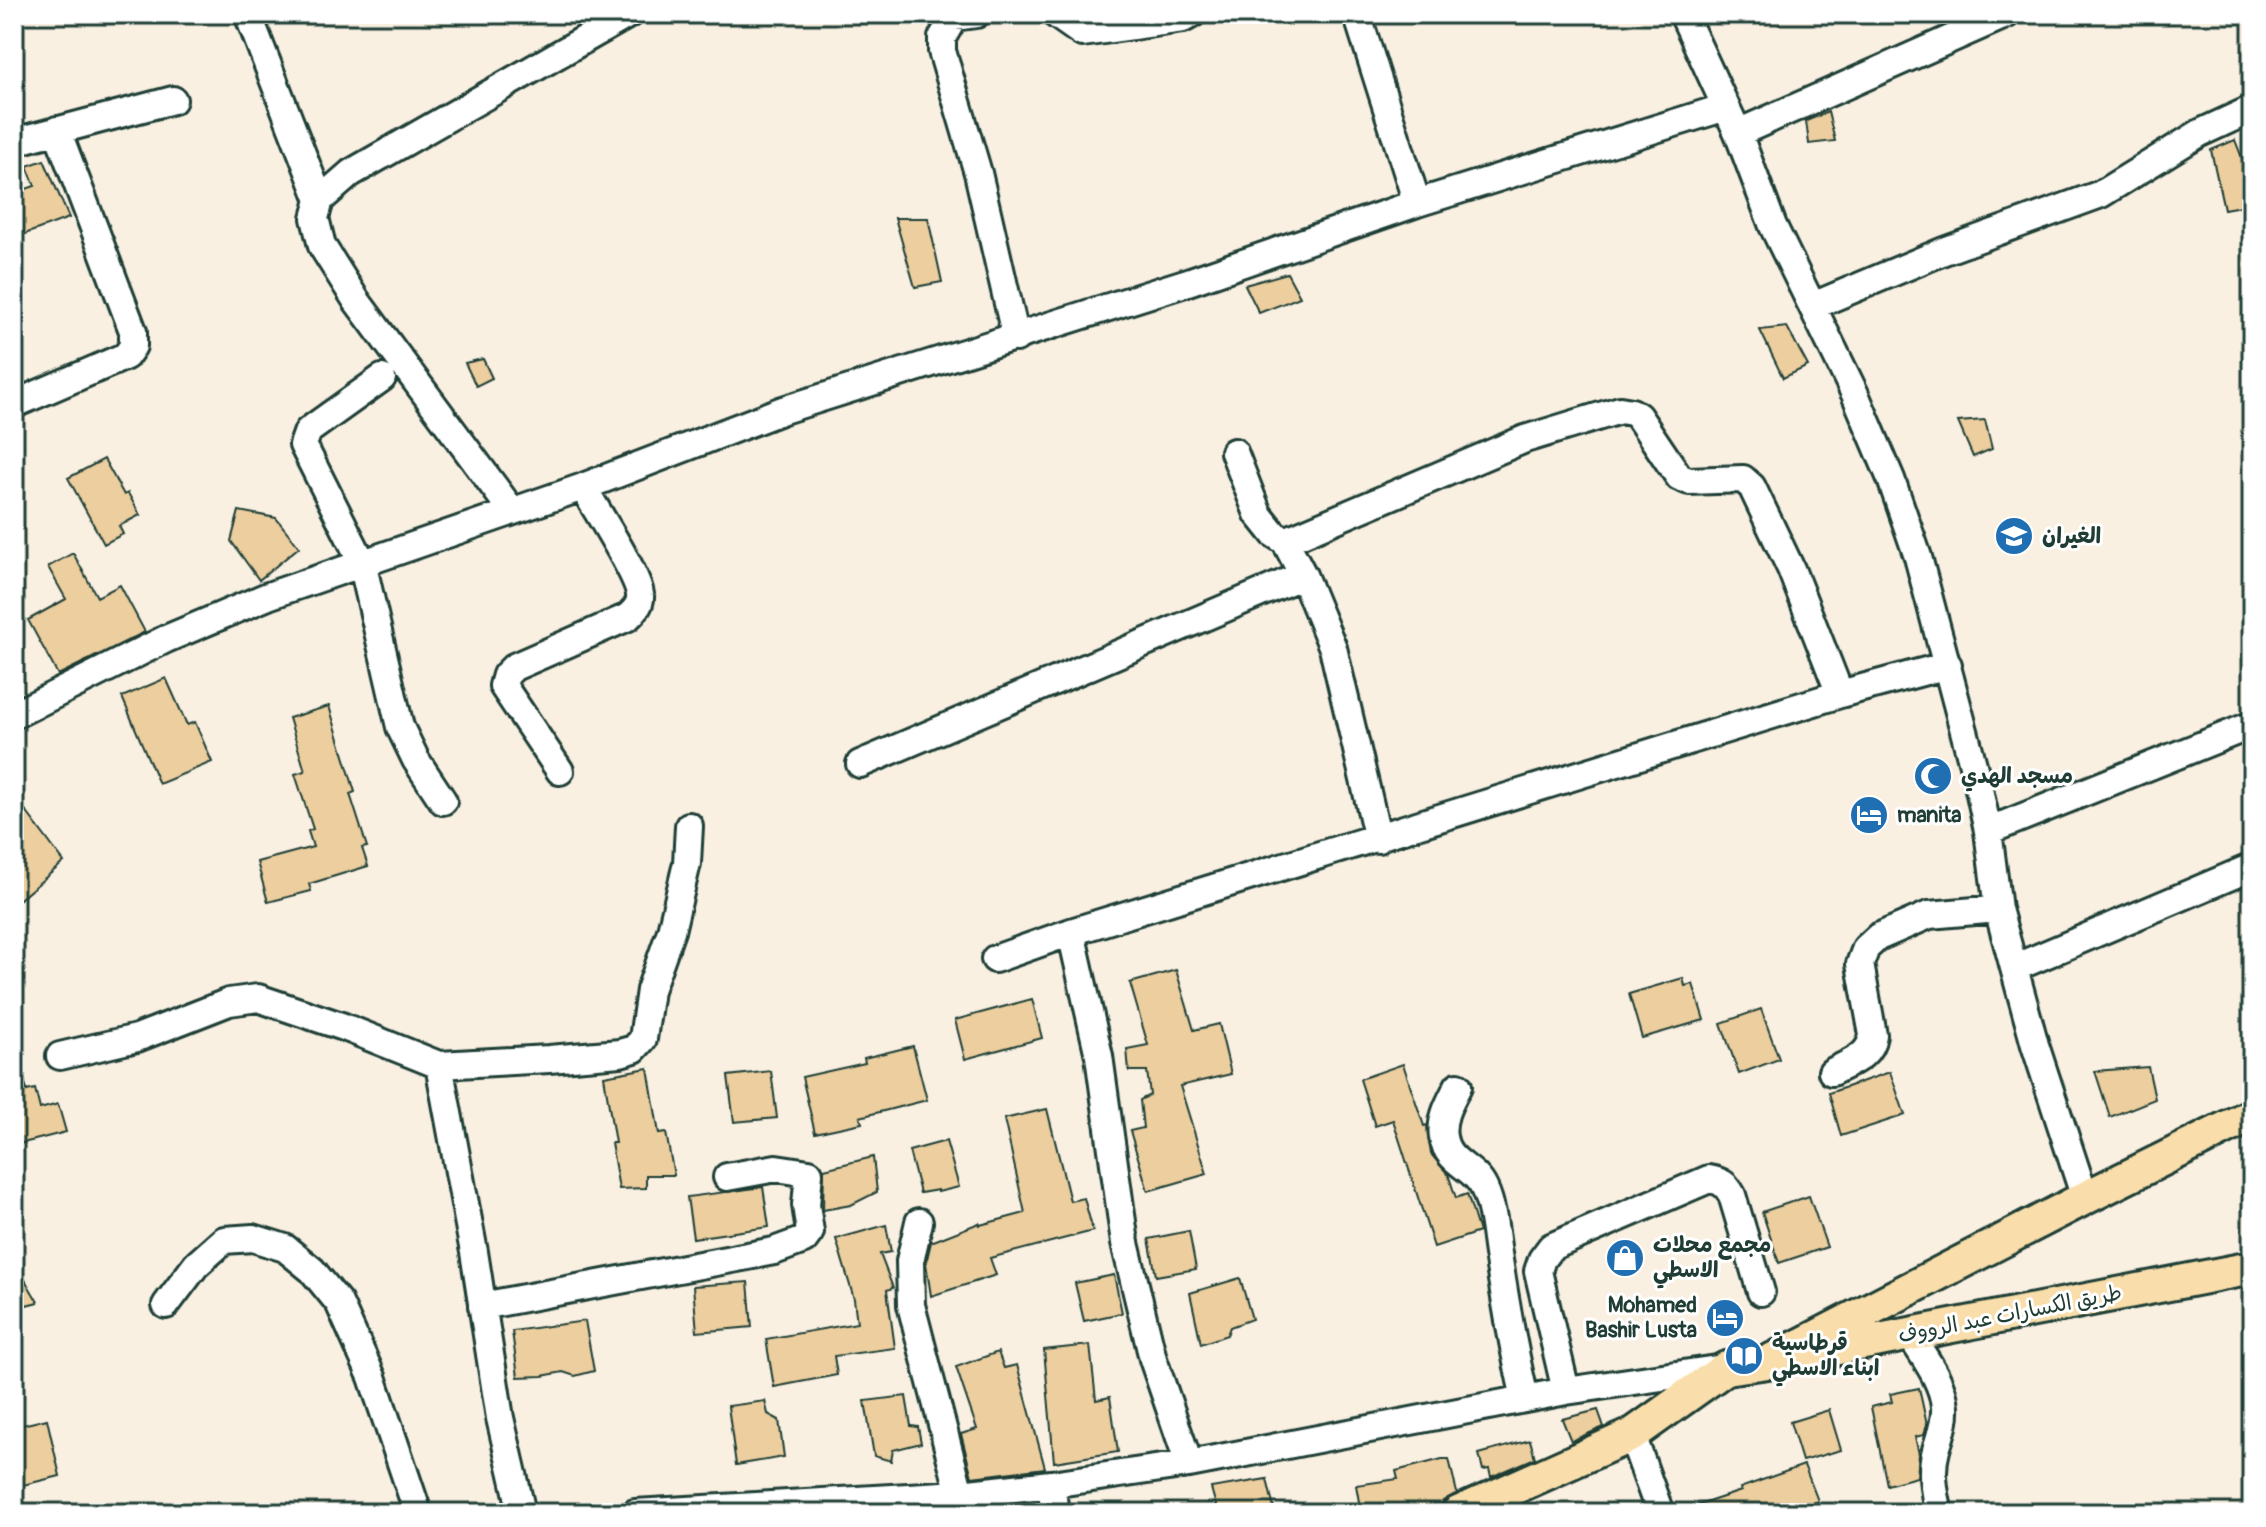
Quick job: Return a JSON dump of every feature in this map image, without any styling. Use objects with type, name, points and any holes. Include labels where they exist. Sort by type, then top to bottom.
[{"type":"main road","points":[[1768,1362],[2252,1115]]},
{"type":"main road","name":"طريق الكسارات عبد الرووف","points":[[1726,1368],[2252,1268]]},
{"type":"main road","points":[[1458,1513],[1632,1435],[1726,1368]]},
{"type":"street","points":[[248,14],[320,200]]},
{"type":"street","points":[[512,511],[356,300],[322,246],[315,218],[320,200],[351,173],[629,14]]},
{"type":"street","points":[[976,14],[954,17],[942,38],[942,51],[978,173],[1016,338]]},
{"type":"street","points":[[1055,14],[1082,33],[1183,19],[1192,14]]},
{"type":"street","points":[[1357,14],[1417,203]]},
{"type":"street","points":[[1683,14],[1738,133],[1773,226],[1813,306],[1891,479],[1918,557],[1988,831],[1998,909],[2035,1045],[2085,1198]]},
{"type":"street","points":[[1738,133],[2007,14]]},
{"type":"street","points":[[14,142],[173,100]]},
{"type":"street","points":[[14,715],[166,639],[268,596],[583,487],[783,410],[1185,283],[1417,203],[1726,107]]},
{"type":"street","points":[[1813,306],[1944,251],[2101,194],[2200,133],[2252,109]]},
{"type":"street","points":[[17,403],[126,356],[133,346],[133,331],[57,130]]},
{"type":"street","points":[[382,378],[308,431],[303,440],[305,450],[362,562],[400,727],[416,760],[443,801]]},
{"type":"street","points":[[1285,541],[1525,439],[1620,410],[1632,412],[1638,416],[1679,477],[1689,481],[1743,479],[1752,487],[1791,569],[1840,694]]},
{"type":"street","points":[[1234,452],[1258,514],[1274,534],[1285,541],[1303,575],[1333,648],[1378,839]]},
{"type":"street","points":[[560,771],[503,686],[506,675],[514,667],[628,617],[637,609],[640,595],[628,564],[583,487]]},
{"type":"street","points":[[860,764],[1303,575]]},
{"type":"street","points":[[995,959],[1071,932],[1840,694],[1948,665]]},
{"type":"street","points":[[1988,831],[2252,725]]},
{"type":"street","points":[[60,1056],[137,1038],[229,1002],[258,998],[344,1027],[439,1065],[549,1059],[634,1049],[643,1039],[650,990],[671,931],[687,863],[689,826]]},
{"type":"street","points":[[2014,968],[2252,867]]},
{"type":"street","points":[[1832,1072],[1865,1054],[1872,1046],[1873,1035],[1860,964],[1866,948],[1878,937],[1929,915],[1998,909]]},
{"type":"street","points":[[1071,932],[1099,1056],[1125,1243],[1153,1359],[1189,1464]]},
{"type":"street","points":[[439,1065],[500,1418],[522,1513]]},
{"type":"street","points":[[1458,1086],[1442,1124],[1443,1141],[1449,1154],[1473,1173],[1484,1187],[1492,1216],[1513,1349],[1525,1398]]},
{"type":"street","points":[[482,1306],[774,1251],[804,1240],[810,1232],[806,1205],[809,1173],[776,1168],[727,1177]]},
{"type":"street","points":[[1566,1391],[1538,1271],[1546,1252],[1575,1235],[1709,1179],[1717,1180],[1727,1186],[1732,1195],[1761,1292]]},
{"type":"street","points":[[919,1222],[910,1261],[911,1305],[960,1494]]},
{"type":"street","points":[[166,1305],[196,1265],[224,1240],[253,1238],[285,1248],[312,1270],[339,1303],[367,1364],[418,1513]]},
{"type":"street","points":[[1909,1333],[1942,1390],[1945,1408],[1935,1453],[1933,1486],[1939,1513]]},
{"type":"street","points":[[635,1513],[960,1494],[1051,1484],[1189,1464],[1525,1398],[1726,1368]]},
{"type":"street","points":[[1632,1435],[1660,1513]]},
{"type":"street","points":[[1051,1484],[1055,1513]]},
{"type":"building","points":[[1828,112],[1835,141],[1809,144],[1806,121]]},
{"type":"building","points":[[2235,140],[2252,183],[2252,204],[2224,209],[2211,150]]},
{"type":"building","points":[[44,160],[69,218],[14,238],[14,193],[35,186],[27,166]]},
{"type":"building","points":[[895,218],[928,218],[942,282],[915,287]]},
{"type":"building","points":[[1287,273],[1300,297],[1259,313],[1245,285]]},
{"type":"building","points":[[1787,327],[1808,366],[1783,378],[1760,330]]},
{"type":"building","points":[[483,359],[492,378],[476,386],[465,363]]},
{"type":"building","points":[[1985,420],[1992,449],[1973,457],[1958,422]]},
{"type":"building","points":[[104,459],[124,495],[128,493],[140,515],[119,526],[123,534],[104,544],[68,478]]},
{"type":"building","points":[[239,511],[276,518],[299,547],[259,580],[231,541]]},
{"type":"building","points":[[73,553],[97,597],[120,585],[145,632],[58,675],[28,620],[66,599],[48,567]]},
{"type":"building","points":[[166,678],[187,725],[195,722],[212,762],[159,784],[122,697]]},
{"type":"building","points":[[329,706],[355,792],[350,794],[367,847],[362,848],[368,866],[309,884],[311,891],[268,902],[257,862],[313,847],[308,831],[313,829],[295,774],[305,771],[289,718]]},
{"type":"building","points":[[14,795],[64,862],[14,904]]},
{"type":"building","points":[[1176,970],[1194,1030],[1219,1024],[1231,1074],[1180,1086],[1207,1174],[1148,1191],[1130,1131],[1143,1128],[1140,1100],[1150,1095],[1147,1071],[1129,1071],[1127,1049],[1148,1045],[1130,983]]},
{"type":"building","points":[[1683,978],[1685,986],[1693,984],[1704,1020],[1642,1038],[1629,994]]},
{"type":"building","points":[[1032,999],[1042,1038],[965,1059],[955,1020]]},
{"type":"building","points":[[1761,1009],[1779,1059],[1739,1074],[1721,1023]]},
{"type":"building","points":[[913,1046],[927,1100],[860,1117],[862,1123],[815,1133],[802,1077],[865,1063],[864,1058]]},
{"type":"building","points":[[19,1061],[27,1091],[35,1089],[40,1109],[58,1104],[66,1132],[19,1144],[14,1126],[14,1062]]},
{"type":"building","points":[[1403,1064],[1424,1126],[1427,1125],[1431,1154],[1448,1174],[1456,1198],[1467,1194],[1479,1232],[1434,1247],[1393,1120],[1375,1126],[1360,1079]]},
{"type":"building","points":[[2148,1067],[2155,1099],[2110,1117],[2095,1071]]},
{"type":"building","points":[[648,1068],[659,1134],[666,1133],[674,1175],[646,1175],[646,1188],[619,1189],[604,1076]]},
{"type":"building","points":[[771,1071],[777,1118],[734,1122],[728,1076]]},
{"type":"building","points":[[1890,1072],[1905,1115],[1841,1136],[1829,1093]]},
{"type":"building","points":[[1047,1109],[1070,1201],[1084,1198],[1093,1231],[990,1258],[996,1275],[931,1296],[926,1263],[931,1242],[979,1223],[1025,1213],[1004,1119]]},
{"type":"building","points":[[946,1141],[959,1187],[920,1193],[909,1151]]},
{"type":"building","points":[[873,1157],[877,1192],[851,1205],[823,1210],[824,1169]]},
{"type":"building","points":[[763,1187],[769,1227],[693,1238],[687,1197]]},
{"type":"building","points":[[1809,1196],[1827,1247],[1779,1263],[1762,1212]]},
{"type":"building","points":[[886,1225],[891,1252],[880,1254],[893,1288],[887,1290],[895,1348],[834,1356],[837,1375],[774,1387],[766,1339],[857,1323],[854,1299],[836,1239]]},
{"type":"building","points":[[1189,1231],[1196,1269],[1156,1276],[1149,1239]]},
{"type":"building","points":[[14,1261],[38,1302],[14,1308]]},
{"type":"building","points":[[1114,1275],[1122,1313],[1084,1321],[1075,1283]]},
{"type":"building","points":[[1240,1278],[1252,1319],[1230,1327],[1227,1335],[1201,1344],[1190,1293]]},
{"type":"building","points":[[748,1282],[752,1327],[697,1332],[693,1286]]},
{"type":"building","points":[[585,1321],[594,1371],[575,1376],[563,1372],[518,1377],[512,1331]]},
{"type":"building","points":[[1090,1345],[1096,1400],[1110,1397],[1118,1452],[1054,1462],[1044,1350]]},
{"type":"building","points":[[998,1352],[1004,1368],[1017,1365],[1045,1468],[972,1477],[961,1434],[977,1429],[956,1367]]},
{"type":"building","points":[[1919,1388],[1927,1425],[1924,1435],[1915,1437],[1919,1454],[1917,1477],[1887,1485],[1871,1407],[1892,1402],[1890,1394]]},
{"type":"building","points":[[906,1396],[911,1426],[918,1427],[921,1443],[893,1450],[891,1461],[874,1456],[865,1401]]},
{"type":"building","points":[[765,1401],[768,1414],[779,1420],[784,1457],[736,1465],[728,1406]]},
{"type":"building","points":[[1598,1410],[1604,1427],[1571,1441],[1562,1419]]},
{"type":"building","points":[[1829,1410],[1841,1450],[1802,1461],[1790,1422]]},
{"type":"building","points":[[47,1419],[60,1476],[23,1485],[14,1449],[14,1427]]},
{"type":"building","points":[[1530,1440],[1535,1458],[1491,1477],[1489,1469],[1483,1470],[1479,1454]]},
{"type":"building","points":[[1449,1459],[1457,1493],[1443,1501],[1439,1513],[1361,1513],[1356,1485],[1398,1479],[1396,1471]]},
{"type":"building","points":[[1804,1465],[1818,1501],[1785,1513],[1685,1513],[1684,1510]]},
{"type":"building","points":[[1267,1479],[1275,1513],[1218,1513],[1211,1488]]},
{"type":"place","name":"الغيران","points":[[2014,536]]},
{"type":"place","name":"مسجد الهدي","points":[[1933,776]]},
{"type":"place","name":"manita","points":[[1869,815]]},
{"type":"place","name":"مجمع محلات الاسطي","points":[[1625,1258]]},
{"type":"place","name":"Mohamed Bashir Lusta","points":[[1725,1318]]},
{"type":"place","name":"قرطاسية ابناء الاسطي","points":[[1744,1356]]}]
